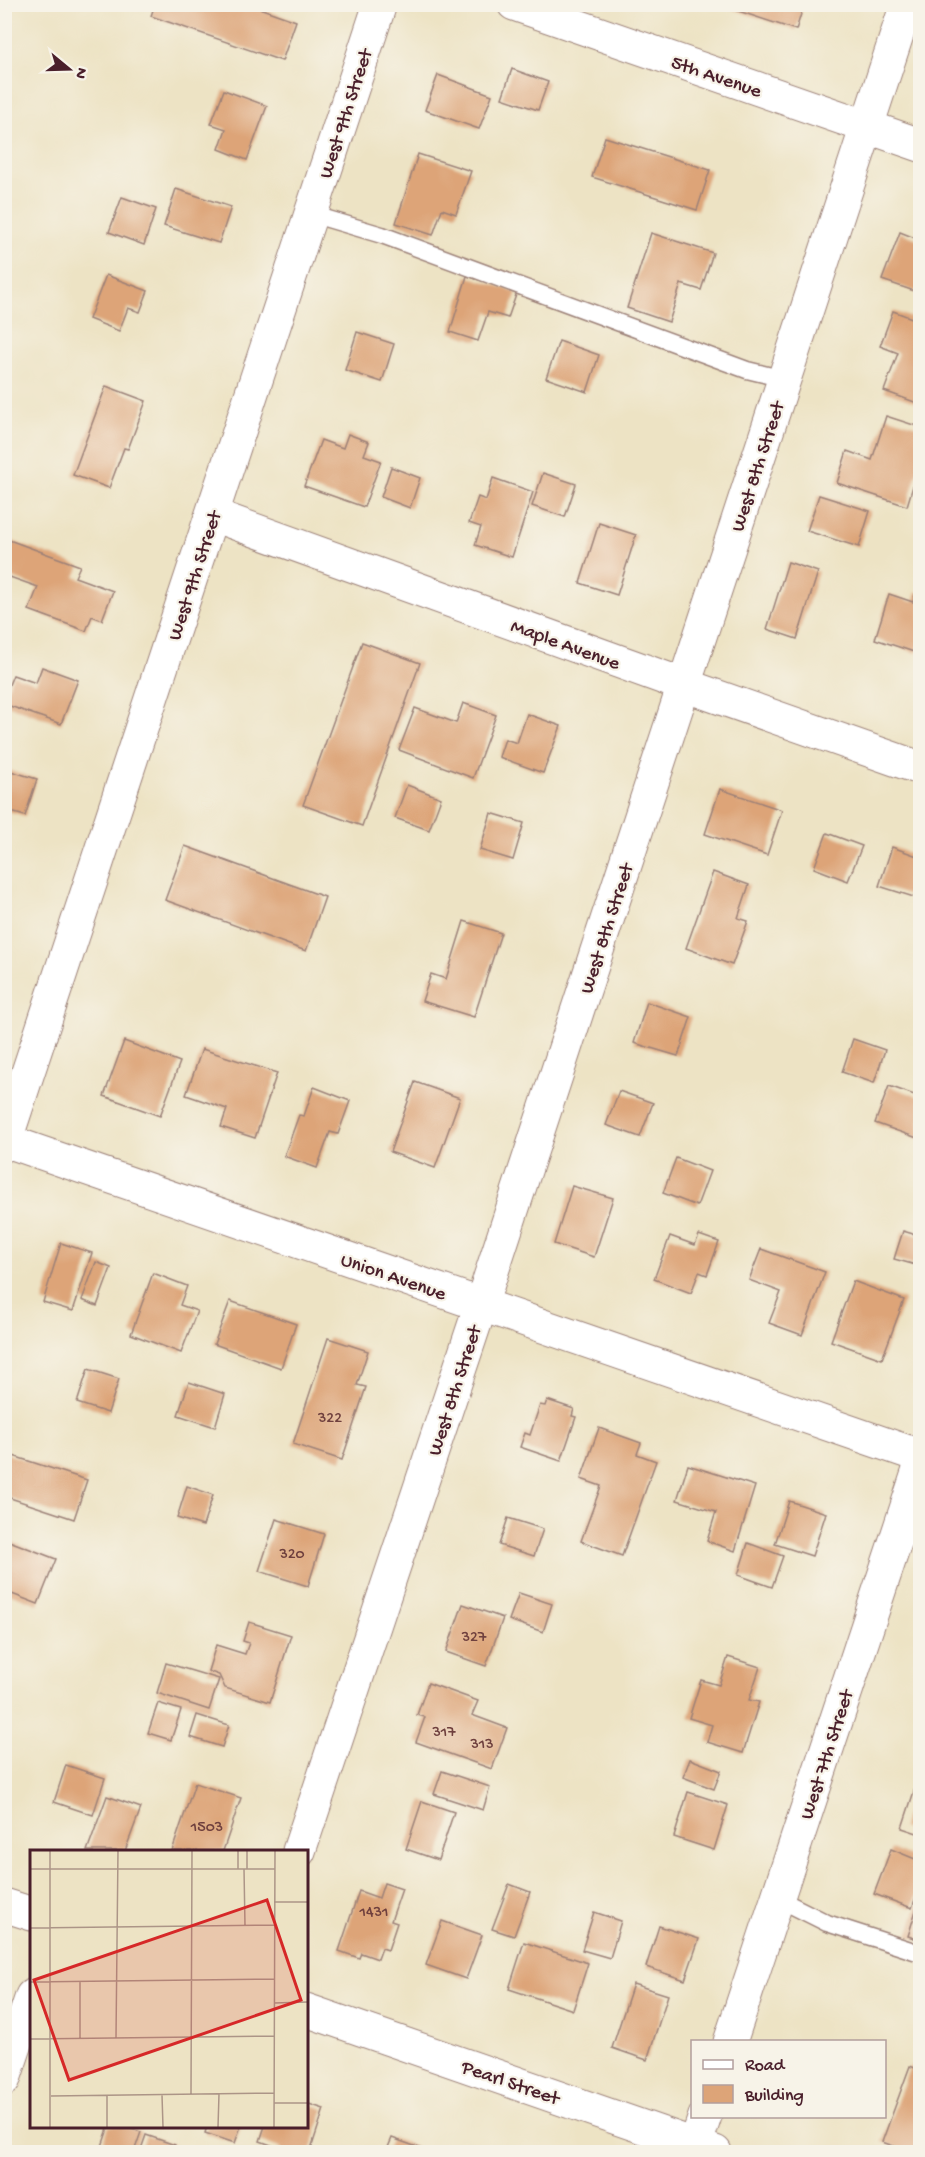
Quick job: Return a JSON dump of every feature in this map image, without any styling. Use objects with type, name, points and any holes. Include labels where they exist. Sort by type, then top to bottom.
[{"type":"street","name":"West 9th Street","points":[[5,1142],[380,4]]},
{"type":"street","name":"5th Avenue","points":[[514,4],[921,145]]},
{"type":"street","name":"West 8th Street","points":[[299,1850],[481,1305],[907,4]]},
{"type":"street","name":"Maple Avenue","points":[[213,514],[684,685],[921,768]]},
{"type":"street","name":"Union Avenue","points":[[5,1142],[921,1456]]},
{"type":"street","name":"West 7th Street","points":[[731,2040],[921,1467]]},
{"type":"street","points":[[4,1905],[30,1913]]},
{"type":"street","points":[[4,2079],[30,2002]]},
{"type":"street","name":"Pearl Street","points":[[308,2011],[705,2138]]},
{"type":"lane","points":[[311,214],[382,235],[747,370],[784,379]]},
{"type":"lane","points":[[777,1898],[827,1923],[921,1953]]},
{"type":"building","points":[[155,4],[248,4],[296,21],[282,61],[151,16]]},
{"type":"building","points":[[717,4],[804,4],[796,30]]},
{"type":"building","points":[[512,69],[548,82],[538,110],[502,98]]},
{"type":"building","points":[[438,75],[492,95],[479,129],[425,110]]},
{"type":"building","points":[[224,90],[267,106],[247,160],[219,149],[226,129],[211,124]]},
{"type":"building","points":[[605,137],[710,170],[697,210],[592,177]]},
{"type":"building","points":[[418,154],[471,171],[456,214],[442,209],[433,235],[396,223]]},
{"type":"building","points":[[176,189],[231,207],[219,243],[164,226]]},
{"type":"building","points":[[122,197],[156,209],[144,245],[109,232]]},
{"type":"building","points":[[900,232],[920,240],[920,293],[882,280]]},
{"type":"building","points":[[651,233],[713,253],[701,290],[681,284],[669,322],[627,308]]},
{"type":"building","points":[[106,275],[148,291],[140,312],[128,308],[119,331],[89,319]]},
{"type":"building","points":[[467,276],[517,292],[508,318],[488,312],[478,341],[450,332]]},
{"type":"building","points":[[893,311],[920,321],[920,404],[884,391],[898,353],[880,346]]},
{"type":"building","points":[[357,332],[394,344],[382,382],[345,370]]},
{"type":"building","points":[[559,341],[599,355],[587,392],[546,378]]},
{"type":"building","points":[[106,386],[146,401],[128,449],[124,448],[109,488],[73,475]]},
{"type":"building","points":[[886,416],[920,427],[920,463],[907,506],[837,483],[847,451],[872,460]]},
{"type":"building","points":[[348,434],[369,442],[364,455],[381,461],[364,507],[304,486],[321,440],[343,448]]},
{"type":"building","points":[[391,467],[420,478],[410,508],[381,497]]},
{"type":"building","points":[[543,473],[576,484],[565,517],[532,506]]},
{"type":"building","points":[[493,478],[533,492],[512,557],[475,545],[481,527],[469,523],[478,497],[486,500]]},
{"type":"building","points":[[819,495],[870,511],[859,547],[807,531]]},
{"type":"building","points":[[599,523],[636,535],[617,595],[580,583]]},
{"type":"building","points":[[9,540],[80,566],[75,577],[113,591],[102,620],[92,616],[86,631],[29,610],[38,587],[4,575],[4,553]]},
{"type":"building","points":[[788,562],[818,572],[797,639],[767,629]]},
{"type":"building","points":[[916,592],[920,593],[920,643],[917,653],[875,639],[889,594],[913,602]]},
{"type":"building","points":[[362,642],[420,663],[362,826],[303,805]]},
{"type":"building","points":[[42,667],[78,680],[61,724],[4,704],[4,697],[13,675],[36,683]]},
{"type":"building","points":[[463,703],[496,715],[473,778],[399,750],[415,708],[456,723]]},
{"type":"building","points":[[527,714],[561,726],[543,773],[499,757],[505,739],[517,743]]},
{"type":"building","points":[[4,769],[37,779],[25,816],[4,810]]},
{"type":"building","points":[[407,785],[441,798],[429,830],[395,818]]},
{"type":"building","points":[[720,789],[782,810],[767,855],[705,834]]},
{"type":"building","points":[[491,813],[524,823],[513,860],[480,850]]},
{"type":"building","points":[[827,833],[862,846],[848,881],[814,868]]},
{"type":"building","points":[[185,846],[325,897],[306,951],[165,900]]},
{"type":"building","points":[[892,847],[920,857],[920,899],[879,886]]},
{"type":"building","points":[[713,872],[749,885],[738,918],[748,921],[732,965],[686,948]]},
{"type":"building","points":[[464,921],[501,933],[474,1017],[422,1001],[431,974],[446,979]]},
{"type":"building","points":[[647,1002],[691,1017],[678,1056],[634,1043]]},
{"type":"building","points":[[853,1039],[885,1050],[874,1083],[842,1072]]},
{"type":"building","points":[[124,1041],[180,1062],[160,1116],[104,1096]]},
{"type":"building","points":[[202,1049],[277,1073],[255,1138],[221,1127],[227,1109],[186,1095]]},
{"type":"building","points":[[415,1082],[460,1098],[435,1168],[390,1152]]},
{"type":"building","points":[[889,1086],[920,1097],[920,1139],[875,1123]]},
{"type":"building","points":[[314,1087],[350,1101],[338,1134],[330,1132],[317,1168],[284,1156],[299,1115],[304,1116]]},
{"type":"building","points":[[619,1091],[653,1103],[640,1137],[606,1125]]},
{"type":"building","points":[[676,1158],[710,1171],[697,1206],[663,1193]]},
{"type":"building","points":[[572,1186],[613,1198],[594,1257],[554,1244]]},
{"type":"building","points":[[903,1231],[920,1236],[920,1252],[916,1265],[894,1259]]},
{"type":"building","points":[[699,1235],[719,1242],[707,1275],[699,1272],[691,1293],[654,1279],[670,1236],[695,1245]]},
{"type":"building","points":[[61,1243],[92,1253],[73,1311],[43,1302]]},
{"type":"building","points":[[761,1249],[825,1272],[802,1335],[769,1323],[781,1292],[749,1280]]},
{"type":"building","points":[[96,1262],[111,1268],[97,1306],[82,1300]]},
{"type":"building","points":[[153,1273],[187,1286],[180,1305],[197,1311],[181,1353],[131,1334]]},
{"type":"building","points":[[853,1281],[904,1300],[882,1359],[831,1341]]},
{"type":"building","points":[[230,1301],[296,1324],[281,1368],[214,1344]]},
{"type":"building","points":[[328,1338],[368,1351],[357,1385],[366,1387],[342,1460],[293,1444]]},
{"type":"building","points":[[88,1369],[119,1379],[108,1413],[77,1403]]},
{"type":"building","points":[[189,1382],[225,1394],[215,1427],[178,1415]]},
{"type":"building","points":[[547,1400],[574,1409],[572,1416],[576,1417],[561,1461],[520,1447],[525,1433],[530,1435],[540,1405],[545,1406]]},
{"type":"building","points":[[599,1428],[641,1443],[637,1454],[656,1461],[622,1556],[581,1541],[601,1486],[581,1479]]},
{"type":"building","points":[[4,1453],[87,1480],[74,1519],[4,1496]]},
{"type":"building","points":[[688,1465],[755,1486],[735,1551],[707,1541],[716,1512],[677,1500]]},
{"type":"building","points":[[187,1486],[213,1495],[203,1526],[177,1518]]},
{"type":"building","points":[[789,1501],[826,1513],[812,1556],[775,1544]]},
{"type":"building","points":[[508,1518],[543,1529],[534,1556],[499,1545]]},
{"type":"building","points":[[276,1519],[324,1534],[308,1586],[259,1571]]},
{"type":"building","points":[[4,1539],[56,1559],[38,1604],[4,1591]]},
{"type":"building","points":[[748,1543],[783,1556],[772,1587],[738,1575]]},
{"type":"building","points":[[519,1593],[552,1604],[543,1632],[509,1620]]},
{"type":"building","points":[[463,1604],[503,1618],[486,1666],[446,1652]]},
{"type":"building","points":[[249,1622],[291,1635],[270,1702],[225,1688],[219,1675],[208,1671],[216,1645],[245,1654],[249,1643],[243,1641]]},
{"type":"building","points":[[728,1657],[760,1667],[749,1700],[759,1702],[743,1753],[707,1742],[712,1725],[689,1718],[701,1680],[719,1685]]},
{"type":"building","points":[[166,1663],[219,1679],[209,1710],[157,1693]]},
{"type":"building","points":[[428,1683],[478,1701],[472,1715],[507,1728],[492,1769],[416,1742],[425,1717],[417,1715]]},
{"type":"building","points":[[158,1703],[181,1710],[171,1740],[148,1733]]},
{"type":"building","points":[[197,1715],[229,1725],[222,1747],[190,1737]]},
{"type":"building","points":[[690,1759],[721,1771],[714,1789],[683,1777]]},
{"type":"building","points":[[66,1765],[105,1778],[93,1815],[54,1802]]},
{"type":"building","points":[[442,1771],[490,1787],[483,1810],[434,1794]]},
{"type":"building","points":[[920,1773],[920,1834],[902,1828]]},
{"type":"building","points":[[195,1783],[241,1798],[223,1850],[172,1850]]},
{"type":"building","points":[[688,1792],[728,1805],[714,1850],[674,1837]]},
{"type":"building","points":[[107,1796],[141,1808],[125,1850],[87,1850]]},
{"type":"building","points":[[422,1801],[454,1812],[438,1860],[406,1849]]},
{"type":"building","points":[[891,1849],[920,1861],[920,1886],[912,1908],[874,1894]]},
{"type":"building","points":[[384,1883],[402,1889],[391,1921],[397,1923],[388,1950],[382,1948],[378,1959],[361,1953],[359,1958],[339,1951],[359,1891],[379,1898]]},
{"type":"building","points":[[509,1884],[530,1892],[514,1936],[492,1929]]},
{"type":"building","points":[[918,1904],[920,1905],[920,1940],[908,1936]]},
{"type":"building","points":[[594,1912],[621,1921],[610,1958],[582,1950]]},
{"type":"building","points":[[442,1921],[482,1935],[466,1979],[426,1965]]},
{"type":"building","points":[[659,1926],[699,1939],[685,1980],[646,1967]]},
{"type":"building","points":[[524,1942],[588,1963],[573,2010],[509,1989]]},
{"type":"building","points":[[633,1984],[668,1995],[647,2060],[612,2048]]},
{"type":"building","points":[[910,2066],[920,2070],[920,2152],[911,2152],[882,2142]]},
{"type":"building","points":[[308,2104],[324,2109],[310,2152],[281,2152],[282,2149],[260,2141],[265,2127],[308,2127]]},
{"type":"building","points":[[109,2127],[125,2127],[141,2132],[134,2152],[100,2152]]},
{"type":"building","points":[[207,2127],[241,2127],[235,2143],[205,2133]]},
{"type":"building","points":[[146,2135],[175,2145],[172,2152],[140,2152]]},
{"type":"building","points":[[392,2138],[431,2152],[386,2152]]}]
